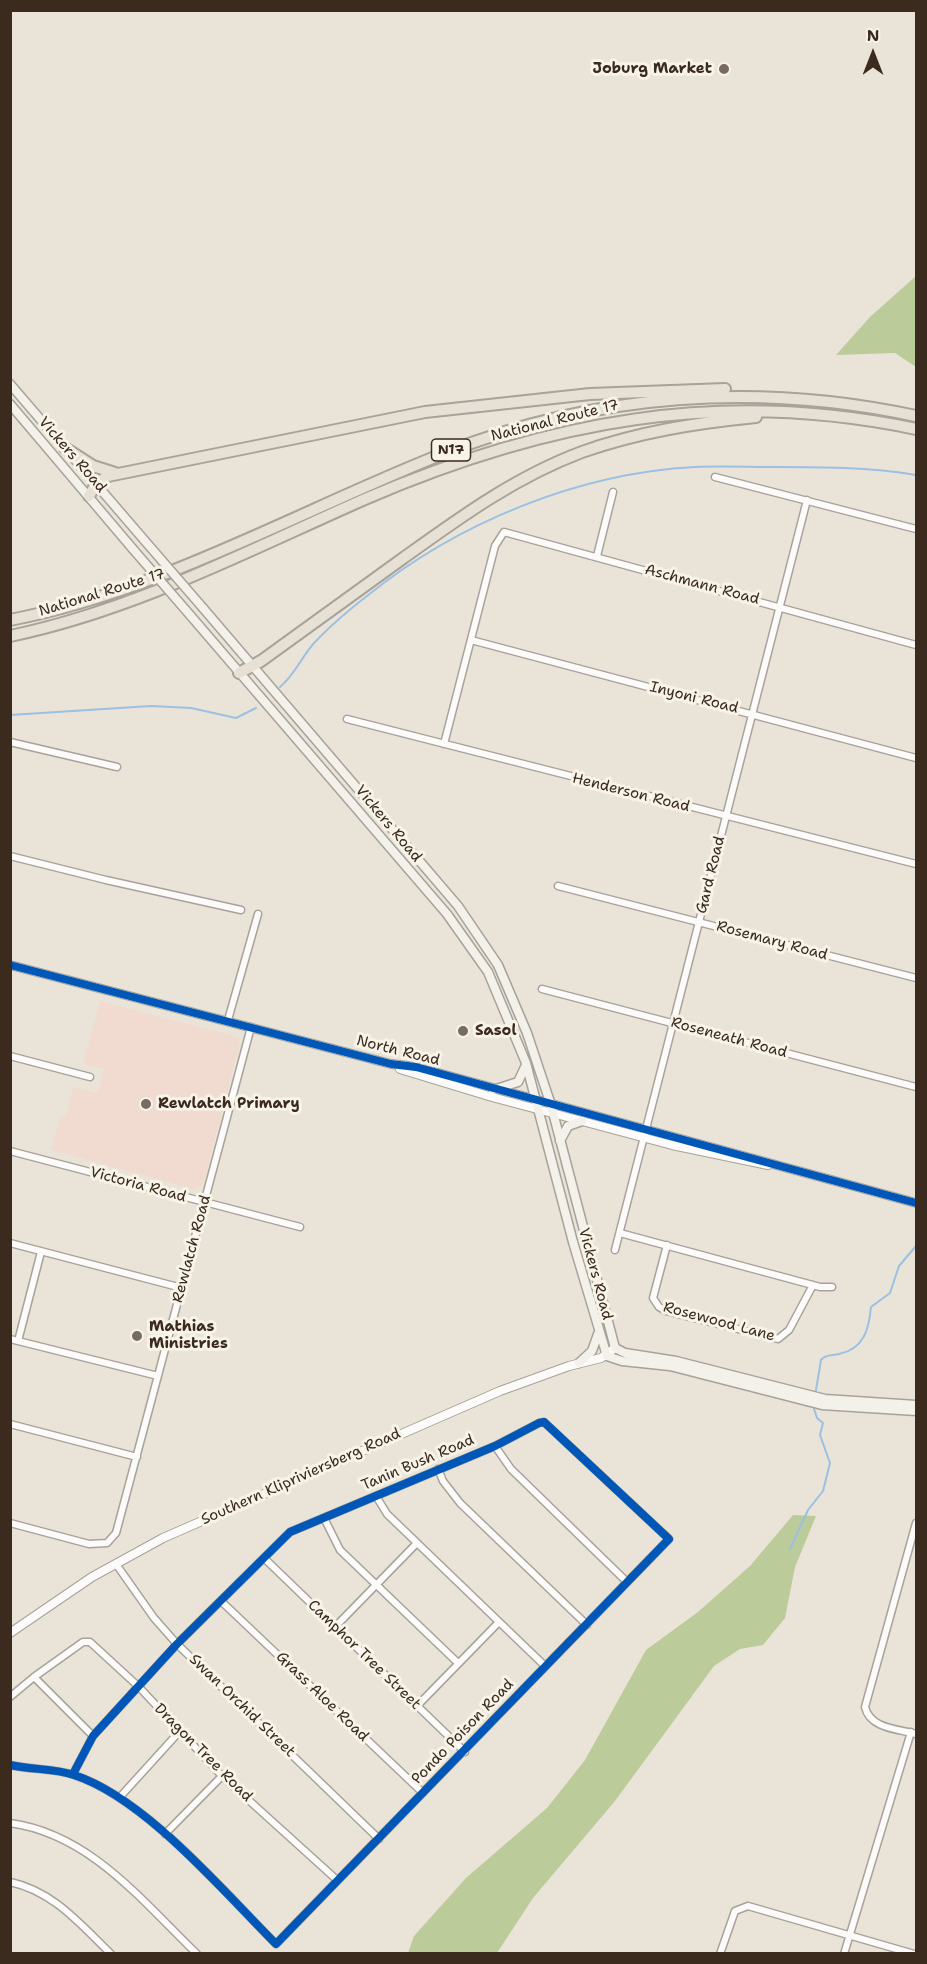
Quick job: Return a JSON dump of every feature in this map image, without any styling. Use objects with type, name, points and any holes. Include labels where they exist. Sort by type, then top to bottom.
[{"type":"highway","points":[[89,496],[102,478],[119,474],[425,412],[487,404],[590,394],[723,388],[790,391],[854,403]]},
{"type":"highway","name":"National Route 17","points":[[10,620],[88,600],[149,580],[226,550],[444,453],[531,424],[656,399],[734,395],[854,403],[916,416]]},
{"type":"highway","name":"N17","points":[[10,636],[59,624],[154,593],[400,484],[533,439],[580,427],[665,414],[729,411],[792,413],[916,429]]},
{"type":"highway","points":[[239,674],[487,499],[540,471],[580,453],[646,433],[718,420],[792,413]]},
{"type":"highway","points":[[65,448],[93,466],[119,474]]},
{"type":"main road","name":"Vickers Road","points":[[10,384],[251,667],[382,815],[458,906],[487,946],[509,988],[528,1033],[552,1109],[615,1348]]},
{"type":"main road","name":"Vickers Road","points":[[10,404],[239,674],[350,798],[464,935],[491,977],[526,1063],[598,1331],[607,1356]]},
{"type":"main road","points":[[494,1090],[519,1082],[526,1063]]},
{"type":"main road","points":[[560,1141],[568,1126],[582,1121]]},
{"type":"main road","points":[[579,1363],[596,1345],[598,1331]]},
{"type":"main road","points":[[615,1348],[629,1354],[676,1361],[825,1399],[916,1405]]},
{"type":"main road","name":"Southern Klipriviersberg Road","points":[[607,1356],[622,1361],[670,1366],[822,1405],[916,1411]]},
{"type":"street","points":[[715,477],[916,529]]},
{"type":"street","points":[[597,556],[613,492]]},
{"type":"street","name":"Gard Road","points":[[615,1250],[807,500]]},
{"type":"street","name":"Aschmann Road","points":[[471,640],[495,546],[500,534],[509,533],[916,645]]},
{"type":"street","points":[[444,744],[471,640]]},
{"type":"street","name":"Inyoni Road","points":[[471,640],[751,712],[916,758]]},
{"type":"street","name":"Henderson Road","points":[[347,719],[916,864]]},
{"type":"street","points":[[10,742],[117,767]]},
{"type":"street","points":[[10,856],[241,910]]},
{"type":"street","name":"Rosemary Road","points":[[558,886],[916,978]]},
{"type":"street","points":[[228,1020],[258,914]]},
{"type":"street","name":"North Road","points":[[10,965],[228,1020],[391,1064],[427,1078],[646,1133],[738,1160],[778,1166],[916,1203]]},
{"type":"street","name":"Roseneath Road","points":[[542,989],[916,1087]]},
{"type":"street","name":"Rewlatch Road","points":[[10,1523],[89,1544],[101,1544],[111,1540],[117,1533],[251,1027]]},
{"type":"street","points":[[10,1056],[90,1077]]},
{"type":"street","name":"North Road","points":[[391,1064],[416,1067],[494,1090],[538,1106]]},
{"type":"street","name":"North Road","points":[[552,1109],[582,1121],[646,1133]]},
{"type":"street","name":"Victoria Road","points":[[10,1151],[300,1227]]},
{"type":"street","points":[[620,1233],[813,1285],[832,1287]]},
{"type":"street","points":[[10,1243],[182,1288]]},
{"type":"street","name":"Rosewood Lane","points":[[667,1245],[653,1298],[659,1307],[666,1311],[778,1339],[789,1330],[813,1285]]},
{"type":"street","points":[[18,1341],[41,1252]]},
{"type":"street","points":[[10,1339],[158,1376]]},
{"type":"street","points":[[607,1356],[615,1348]]},
{"type":"street","name":"Southern Klipriviersberg Road","points":[[10,1633],[116,1563],[163,1538],[372,1445],[522,1382],[607,1356]]},
{"type":"street","name":"Tanin Bush Road","points":[[73,1774],[93,1736],[177,1644],[290,1532],[495,1446],[544,1422],[669,1539]]},
{"type":"street","points":[[10,1424],[137,1457]]},
{"type":"street","points":[[495,1446],[511,1469],[627,1582]]},
{"type":"street","points":[[438,1469],[443,1481],[460,1503],[587,1625]]},
{"type":"street","points":[[376,1496],[387,1514],[545,1666]]},
{"type":"street","points":[[324,1518],[340,1550],[458,1663]]},
{"type":"street","points":[[843,1953],[914,1733],[881,1725],[870,1719],[866,1707],[916,1523]]},
{"type":"street","name":"Pondo Poison Road","points":[[165,1834],[276,1944],[465,1752],[669,1539]]},
{"type":"street","points":[[334,1627],[417,1543]]},
{"type":"street","name":"Camphor Tree Street","points":[[264,1558],[465,1752]]},
{"type":"street","name":"Swan Orchid Street","points":[[116,1563],[153,1618],[177,1644],[379,1839]]},
{"type":"street","name":"Grass Aloe Road","points":[[221,1601],[423,1793]]},
{"type":"street","points":[[417,1706],[499,1622]]},
{"type":"street","name":"Dragon Tree Road","points":[[10,1697],[83,1642],[90,1642],[138,1687],[222,1776],[338,1880]]},
{"type":"street","points":[[34,1677],[93,1736]]},
{"type":"street","points":[[120,1797],[179,1732]]},
{"type":"street","points":[[10,1765],[73,1774],[120,1797],[165,1834],[222,1776]]},
{"type":"street","points":[[10,1823],[55,1834],[84,1849],[197,1953]]},
{"type":"street","points":[[10,1882],[28,1886],[55,1900],[111,1953]]},
{"type":"street","points":[[720,1953],[730,1921],[737,1908],[742,1906],[754,1907],[914,1953]]},
{"type":"shaded area","name":"Rewlatch Primary","points":[[100,1001],[241,1038],[203,1185],[194,1189],[51,1150],[61,1116],[66,1116],[73,1087],[97,1093],[104,1069],[83,1064]]},
{"type":"green space","points":[[916,276],[916,367],[895,353],[836,355],[870,317]]},
{"type":"green space","points":[[793,1515],[816,1516],[795,1567],[785,1618],[763,1645],[740,1649],[714,1666],[615,1801],[533,1898],[497,1953],[408,1953],[414,1936],[466,1878],[547,1808],[585,1760],[646,1650],[698,1612],[750,1566]]},
{"type":"waterway","points":[[280,687],[311,646],[328,629],[360,601],[402,570],[479,525],[521,506],[564,491],[607,479],[651,471],[695,467],[844,468],[916,475]]},
{"type":"waterway","points":[[10,715],[151,706],[191,708],[236,718],[256,708]]},
{"type":"waterway","points":[[816,1390],[821,1360],[854,1348],[860,1343],[867,1330],[871,1307],[890,1293],[899,1266],[916,1246]]},
{"type":"waterway","points":[[790,1549],[808,1510],[823,1491],[830,1463],[820,1435],[823,1423],[817,1418],[814,1409]]},
{"type":"cycle path","points":[[10,965],[391,1064],[416,1067],[916,1203]]},
{"type":"cycle path","points":[[10,1765],[74,1775],[101,1787],[128,1804],[182,1848],[276,1944],[669,1539],[544,1422],[539,1423],[495,1446],[290,1532],[177,1644],[93,1736],[73,1774]]},
{"type":"place","name":"Joburg Market","points":[[724,69]]},
{"type":"place","name":"Sasol","points":[[463,1031]]},
{"type":"place","name":"Rewlatch Primary","points":[[146,1104]]},
{"type":"place","name":"Mathias Ministries","points":[[137,1336]]}]
